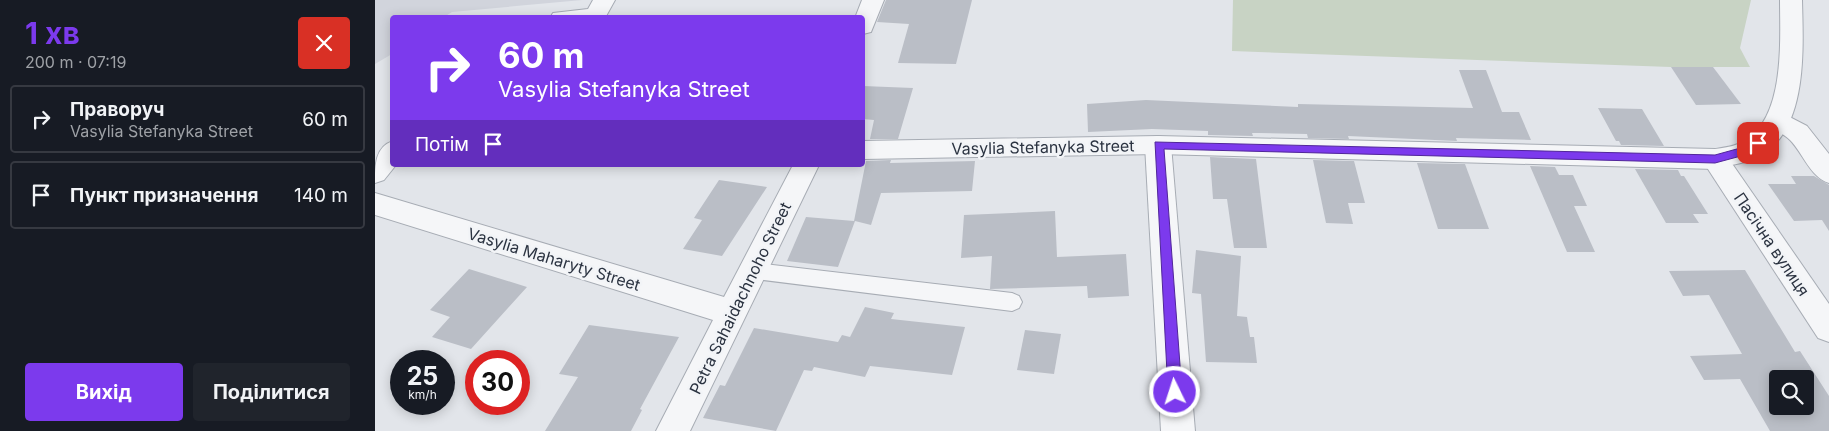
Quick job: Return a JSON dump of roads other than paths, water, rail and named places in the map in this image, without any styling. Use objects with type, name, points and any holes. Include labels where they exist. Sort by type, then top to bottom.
[{"type":"street","points":[[596,15],[604,0]]},
{"type":"street","points":[[865,22],[873,0]]},
{"type":"street","name":"Vasylia Stefanyka Street","points":[[865,150],[1159,145],[1715,159],[1748,150],[1768,136],[1778,120],[1791,60],[1791,0]]},
{"type":"street","points":[[1778,120],[1798,132],[1829,173]]},
{"type":"street","points":[[1159,145],[1178,431]]},
{"type":"street","points":[[375,173],[390,154]]},
{"type":"street","name":"Пасічна вулиця","points":[[1715,159],[1829,329]]},
{"type":"street","name":"Petra Sahaidachnoho Street","points":[[673,431],[755,271],[804,167]]},
{"type":"street","name":"Vasylia Maharyty Street","points":[[375,204],[733,313]]},
{"type":"lane","points":[[755,271],[1012,302]]}]
